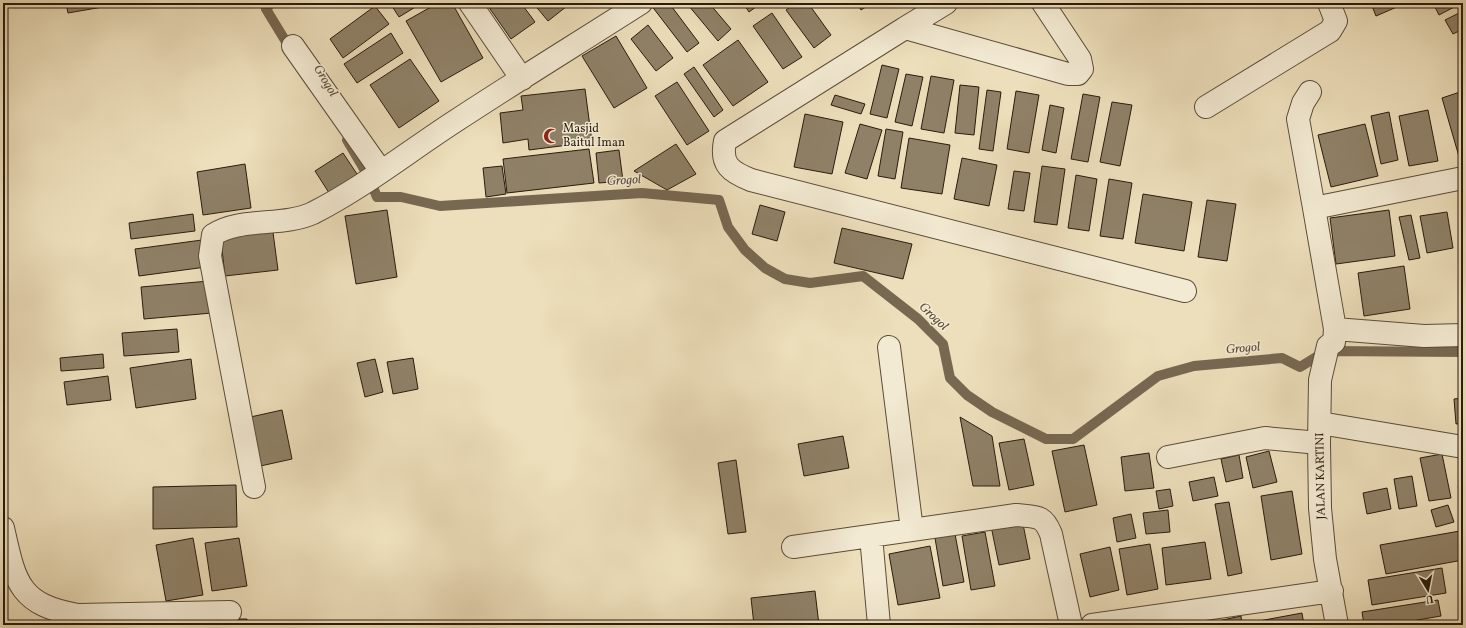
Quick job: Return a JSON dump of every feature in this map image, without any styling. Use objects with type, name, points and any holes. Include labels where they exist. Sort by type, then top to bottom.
[{"type":"street","points":[[470,3],[522,79]]},
{"type":"street","points":[[254,487],[210,256],[213,235],[223,228],[277,221],[311,214],[365,184],[381,171],[472,110],[641,3]]},
{"type":"street","points":[[946,3],[725,141],[724,158],[729,168],[751,180],[1185,291]]},
{"type":"street","points":[[905,28],[1068,74],[1078,74],[1082,69],[1080,59],[1043,3]]},
{"type":"street","points":[[1206,107],[1330,31],[1336,21],[1329,3]]},
{"type":"street","points":[[293,46],[381,171]]},
{"type":"street","points":[[1168,457],[1265,438],[1320,433],[1320,380],[1332,339],[1314,208],[1298,119],[1303,103],[1310,92]]},
{"type":"street","points":[[1314,208],[1463,178]]},
{"type":"street","points":[[1332,339],[1463,335]]},
{"type":"street","points":[[888,347],[912,530]]},
{"type":"street","name":"JALAN KARTINI","points":[[1337,625],[1325,559],[1320,508],[1320,433],[1463,447]]},
{"type":"street","points":[[793,547],[1016,515],[1036,517],[1046,522],[1051,534],[1071,625]]},
{"type":"street","points":[[3,528],[13,569],[22,588],[34,601],[55,612],[78,615],[230,612]]},
{"type":"street","points":[[872,536],[879,625]]},
{"type":"street","points":[[1092,625],[1332,591]]},
{"type":"building","points":[[66,3],[126,3],[68,13]]},
{"type":"building","points":[[390,3],[422,3],[399,17]]},
{"type":"building","points":[[438,3],[452,3],[483,58],[441,82],[406,21]]},
{"type":"building","points":[[486,3],[521,3],[535,22],[511,39]]},
{"type":"building","points":[[533,3],[571,3],[548,21]]},
{"type":"building","points":[[654,3],[669,3],[699,43],[687,52],[651,5]]},
{"type":"building","points":[[692,3],[709,3],[731,29],[718,41],[689,6]]},
{"type":"building","points":[[743,3],[759,3],[760,4],[749,12]]},
{"type":"building","points":[[796,3],[808,3],[831,35],[814,48],[786,10]]},
{"type":"building","points":[[857,3],[872,3],[861,10]]},
{"type":"building","points":[[1378,3],[1406,3],[1376,16],[1372,6]]},
{"type":"building","points":[[1433,3],[1462,3],[1439,15]]},
{"type":"building","points":[[375,6],[389,24],[343,58],[330,39]]},
{"type":"building","points":[[1463,11],[1463,29],[1453,34],[1445,20]]},
{"type":"building","points":[[772,13],[802,57],[783,69],[753,26]]},
{"type":"building","points":[[648,25],[673,58],[656,71],[631,39]]},
{"type":"building","points":[[391,33],[403,53],[357,83],[344,64]]},
{"type":"building","points":[[616,36],[647,88],[614,108],[582,56]]},
{"type":"building","points":[[738,40],[768,82],[733,106],[703,65]]},
{"type":"building","points":[[410,59],[439,101],[399,128],[370,85]]},
{"type":"building","points":[[882,65],[899,69],[887,118],[870,114]]},
{"type":"building","points":[[694,67],[723,110],[714,117],[684,74]]},
{"type":"building","points":[[906,74],[923,77],[912,126],[895,122]]},
{"type":"building","points":[[931,76],[954,80],[944,133],[921,129]]},
{"type":"building","points":[[677,82],[709,131],[687,145],[655,96]]},
{"type":"building","points":[[960,85],[979,87],[974,135],[955,133]]},
{"type":"building","points":[[585,89],[592,142],[529,150],[528,139],[503,143],[500,113],[523,110],[521,96]]},
{"type":"building","points":[[987,90],[1001,92],[993,151],[979,149]]},
{"type":"building","points":[[1016,91],[1039,95],[1029,153],[1007,149]]},
{"type":"building","points":[[1463,91],[1463,159],[1460,160],[1442,98]]},
{"type":"building","points":[[1083,94],[1100,97],[1088,162],[1071,159]]},
{"type":"building","points":[[835,95],[865,104],[861,114],[831,105]]},
{"type":"building","points":[[1112,102],[1132,105],[1120,166],[1100,162]]},
{"type":"building","points":[[1050,105],[1064,108],[1056,153],[1042,150]]},
{"type":"building","points":[[1428,110],[1438,161],[1409,166],[1399,116]]},
{"type":"building","points":[[1389,112],[1398,160],[1381,164],[1371,116]]},
{"type":"building","points":[[805,114],[843,122],[832,174],[794,167]]},
{"type":"building","points":[[860,124],[882,130],[867,179],[845,173]]},
{"type":"building","points":[[1365,124],[1378,176],[1331,187],[1318,135]]},
{"type":"building","points":[[886,129],[903,132],[895,179],[878,176]]},
{"type":"building","points":[[909,138],[950,145],[942,194],[901,188]]},
{"type":"building","points":[[676,144],[696,174],[667,190],[634,171]]},
{"type":"building","points":[[589,149],[594,183],[507,193],[503,159]]},
{"type":"building","points":[[619,150],[623,181],[599,183],[596,153]]},
{"type":"building","points":[[343,153],[361,180],[333,199],[315,171]]},
{"type":"building","points":[[962,158],[997,165],[989,206],[954,199]]},
{"type":"building","points":[[245,164],[251,208],[203,215],[197,172]]},
{"type":"building","points":[[502,166],[506,194],[486,197],[483,168]]},
{"type":"building","points":[[1042,166],[1065,169],[1057,225],[1034,222]]},
{"type":"building","points":[[1014,171],[1030,173],[1024,211],[1008,209]]},
{"type":"building","points":[[1076,175],[1097,179],[1089,231],[1068,228]]},
{"type":"building","points":[[1109,179],[1132,183],[1123,239],[1100,236]]},
{"type":"building","points":[[1143,194],[1192,202],[1184,251],[1135,243]]},
{"type":"building","points":[[1207,200],[1236,204],[1227,261],[1198,257]]},
{"type":"building","points":[[760,205],[785,212],[777,241],[752,234]]},
{"type":"building","points":[[387,210],[397,277],[356,284],[345,216]]},
{"type":"building","points":[[1389,210],[1395,256],[1336,264],[1330,218]]},
{"type":"building","points":[[1447,212],[1453,248],[1427,253],[1420,216]]},
{"type":"building","points":[[193,214],[195,231],[131,239],[129,223]]},
{"type":"building","points":[[1411,215],[1420,258],[1409,260],[1399,217]]},
{"type":"building","points":[[272,225],[278,270],[225,276],[220,231]]},
{"type":"building","points":[[842,228],[912,244],[903,279],[834,263]]},
{"type":"building","points":[[202,240],[206,267],[139,276],[135,249]]},
{"type":"building","points":[[1404,266],[1410,309],[1364,316],[1358,273]]},
{"type":"building","points":[[209,281],[212,313],[144,319],[141,287]]},
{"type":"building","points":[[177,329],[179,352],[124,356],[122,333]]},
{"type":"building","points":[[103,354],[104,368],[61,371],[60,358]]},
{"type":"building","points":[[413,358],[418,389],[393,394],[387,362]]},
{"type":"building","points":[[191,359],[196,399],[136,408],[130,368]]},
{"type":"building","points":[[375,359],[383,392],[365,397],[357,363]]},
{"type":"building","points":[[108,376],[111,400],[67,405],[64,382]]},
{"type":"building","points":[[1463,398],[1463,423],[1456,424],[1454,399]]},
{"type":"building","points":[[282,410],[292,459],[256,467],[246,418]]},
{"type":"building","points":[[960,417],[992,436],[1000,486],[973,486]]},
{"type":"building","points":[[843,436],[849,468],[804,476],[798,444]]},
{"type":"building","points":[[1024,439],[1034,485],[1009,490],[999,443]]},
{"type":"building","points":[[1084,445],[1097,505],[1065,512],[1052,451]]},
{"type":"building","points":[[1269,451],[1277,482],[1253,488],[1246,457]]},
{"type":"building","points":[[1149,453],[1154,488],[1125,491],[1121,457]]},
{"type":"building","points":[[1442,454],[1451,498],[1429,501],[1420,458]]},
{"type":"building","points":[[1239,455],[1243,478],[1226,482],[1221,459]]},
{"type":"building","points":[[736,460],[746,532],[728,534],[718,463]]},
{"type":"building","points":[[1412,476],[1417,506],[1399,509],[1394,479]]},
{"type":"building","points":[[1214,477],[1218,496],[1193,501],[1189,482]]},
{"type":"building","points":[[1463,484],[1463,503],[1458,486]]},
{"type":"building","points":[[236,485],[237,527],[153,529],[153,487]]},
{"type":"building","points":[[1387,488],[1391,509],[1367,514],[1363,493]]},
{"type":"building","points":[[1170,489],[1173,506],[1159,509],[1156,491]]},
{"type":"building","points":[[1292,491],[1302,554],[1271,560],[1261,496]]},
{"type":"building","points":[[1229,502],[1242,573],[1228,576],[1215,504]]},
{"type":"building","points":[[1448,505],[1454,522],[1436,527],[1431,510]]},
{"type":"building","points":[[1168,510],[1170,532],[1146,534],[1143,513]]},
{"type":"building","points":[[1131,514],[1136,538],[1117,542],[1113,518]]},
{"type":"building","points":[[1022,519],[1030,559],[999,565],[991,526]]},
{"type":"building","points":[[1460,531],[1463,560],[1386,574],[1380,545]]},
{"type":"building","points":[[985,532],[995,586],[971,590],[962,536]]},
{"type":"building","points":[[955,534],[964,582],[943,586],[935,538]]},
{"type":"building","points":[[193,538],[203,595],[166,601],[156,545]]},
{"type":"building","points":[[239,538],[247,586],[212,591],[205,543]]},
{"type":"building","points":[[1205,542],[1211,579],[1166,585],[1162,548]]},
{"type":"building","points":[[1150,544],[1158,589],[1127,595],[1119,549]]},
{"type":"building","points":[[930,546],[940,598],[898,605],[889,554]]},
{"type":"building","points":[[1110,547],[1119,590],[1090,597],[1080,554]]},
{"type":"building","points":[[1442,568],[1446,593],[1372,605],[1368,580]]},
{"type":"building","points":[[815,591],[819,625],[754,625],[751,598]]},
{"type":"building","points":[[1438,600],[1441,616],[1388,625],[1364,625],[1362,612]]},
{"type":"building","points":[[1302,613],[1304,625],[1260,625],[1259,621]]},
{"type":"building","points":[[1241,616],[1242,625],[1209,625],[1209,623]]},
{"type":"building","points":[[1202,617],[1203,625],[1174,625],[1174,622]]},
{"type":"building","points":[[211,619],[247,619],[247,625],[211,625]]},
{"type":"building","points":[[1441,621],[1442,625],[1419,625]]},
{"type":"waterway","name":"Grogol","points":[[271,3],[266,9],[291,50]]},
{"type":"waterway","name":"Grogol","points":[[347,140],[367,174]]},
{"type":"waterway","name":"Grogol","points":[[372,185],[377,197],[401,197],[440,206],[642,193],[719,200],[728,227],[745,250],[765,268],[785,279],[810,283],[863,276],[918,319],[943,344],[950,378],[967,395],[992,412],[1046,439],[1073,439],[1158,376],[1194,366],[1282,358],[1300,367],[1326,351],[1463,352]]},
{"type":"place","name":"Masjid Baitul Iman","points":[[551,136]]}]
